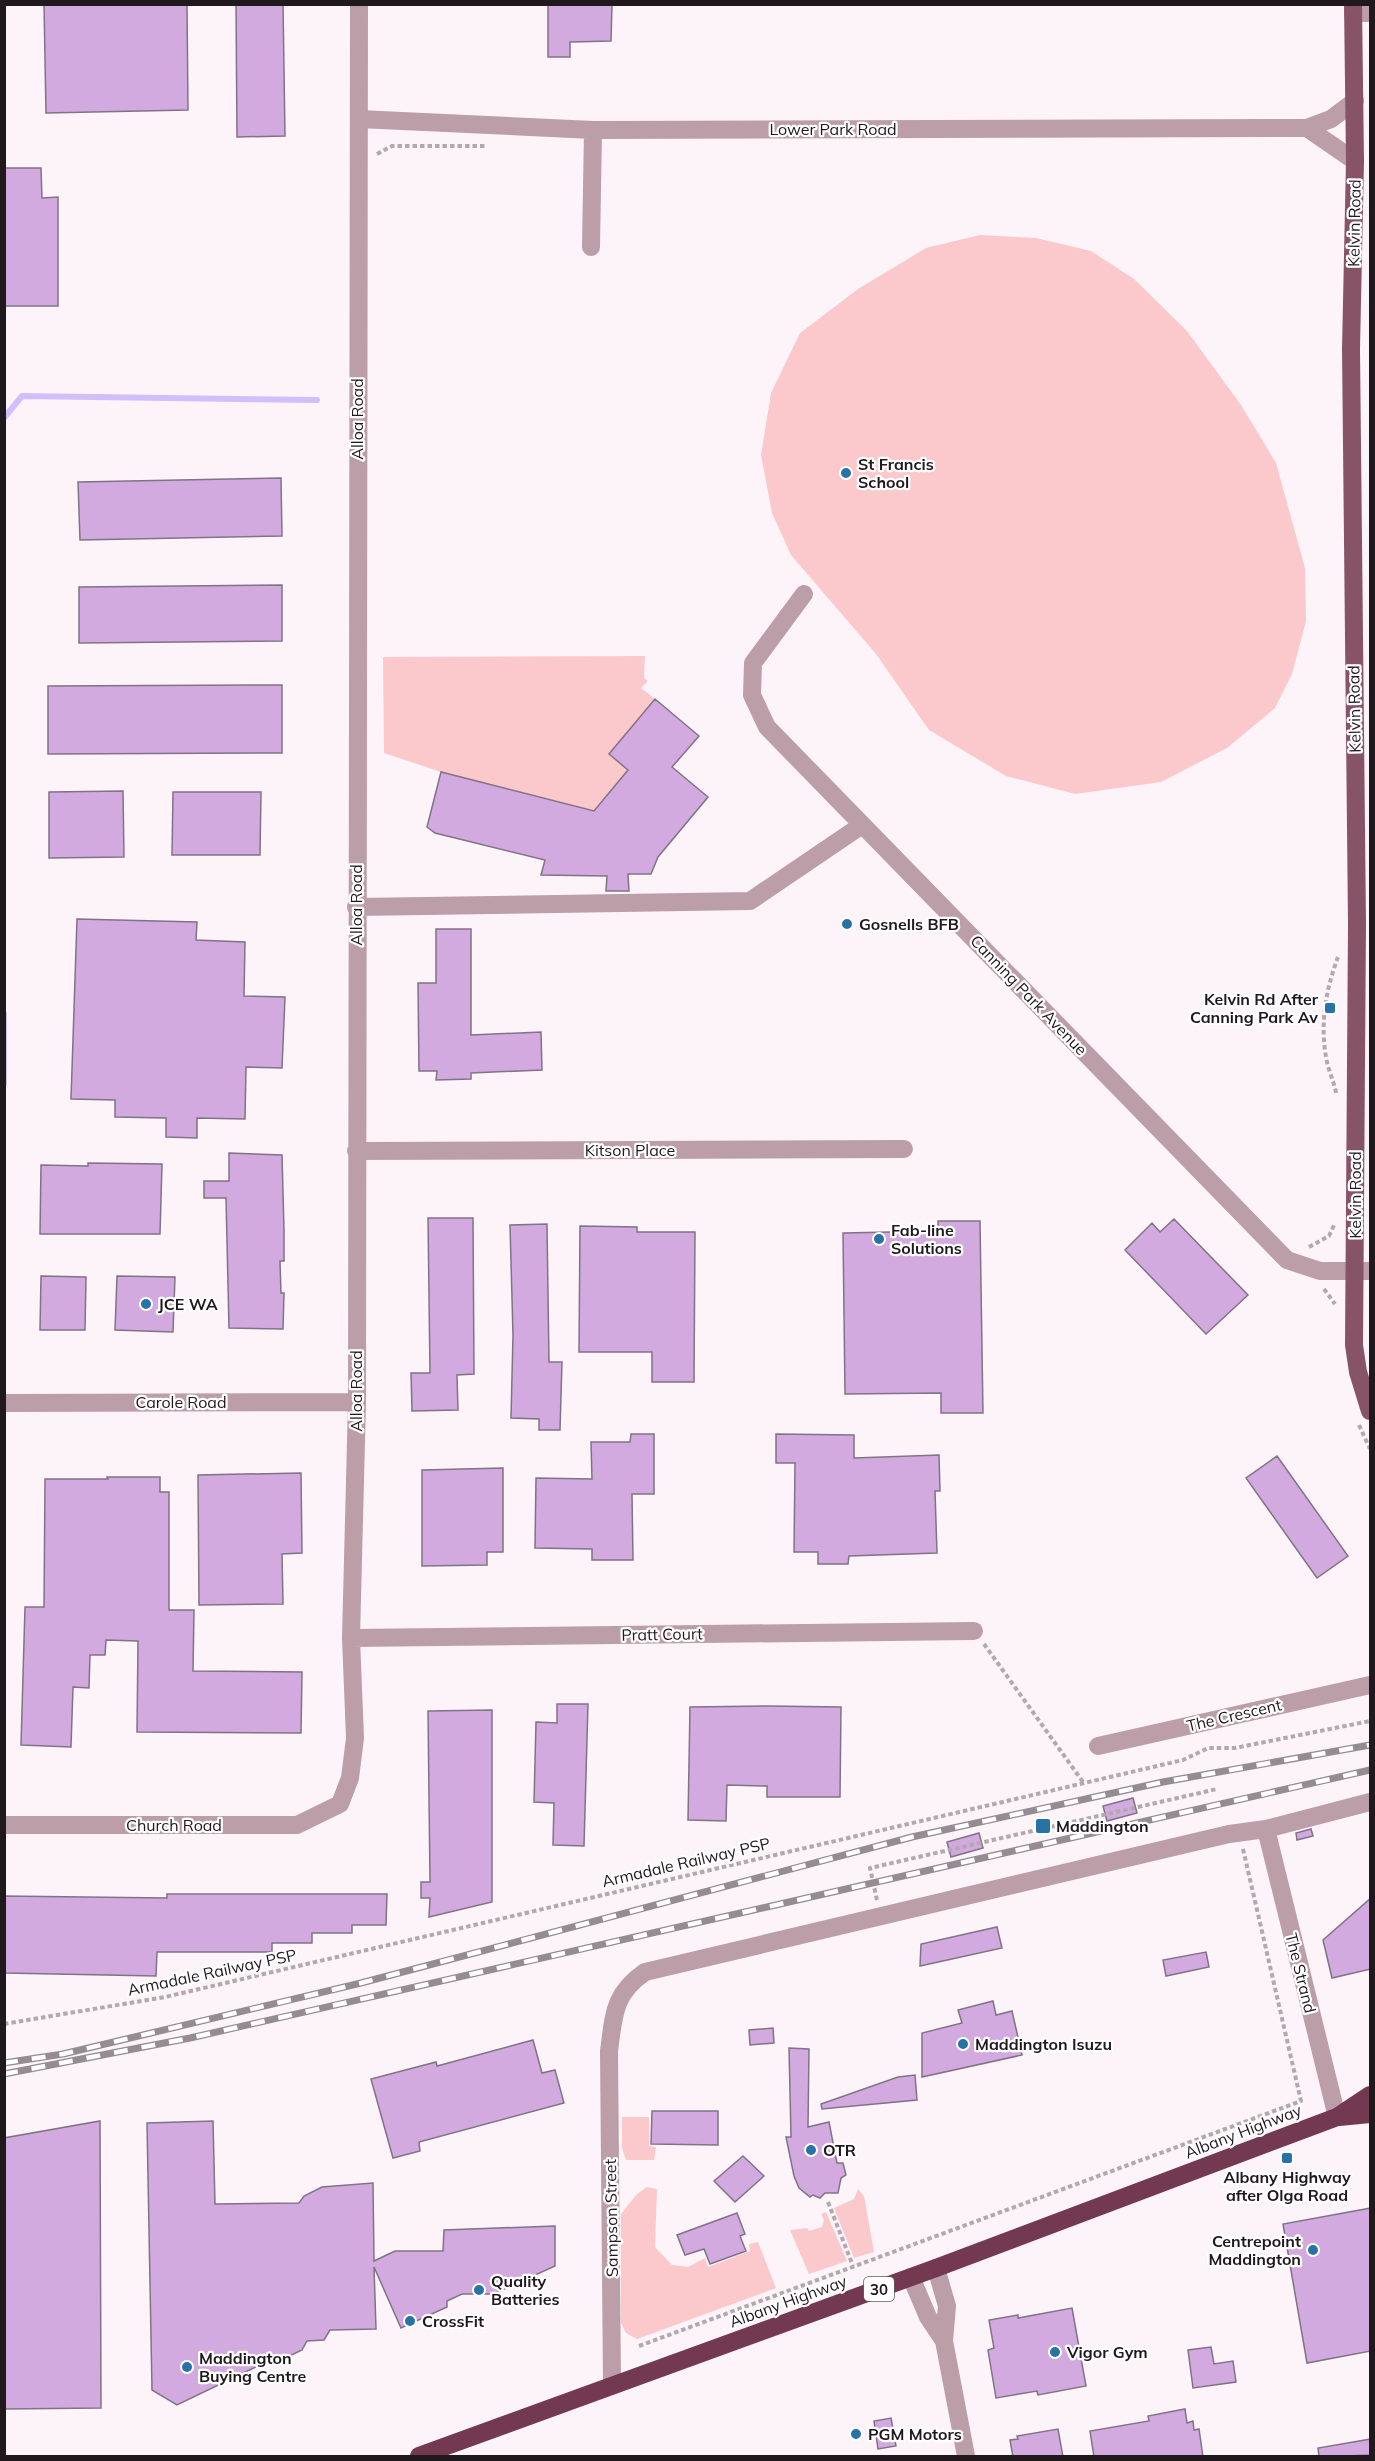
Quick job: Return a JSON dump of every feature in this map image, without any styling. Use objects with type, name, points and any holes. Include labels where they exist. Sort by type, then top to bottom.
[{"type":"highway","name":"Albany Highway","points":[[419,2457],[612,2384],[936,2268],[1337,2117],[1371,2095]]},
{"type":"highway","name":"Albany Highway","points":[[1337,2117],[1371,2114]]},
{"type":"main road","name":"Kelvin Road","points":[[1359,10],[1355,101],[1351,349],[1364,924],[1363,1271],[1354,1346],[1364,1415]]},
{"type":"street","name":"Alloa Road","points":[[340,1804],[350,1778],[355,1738],[351,1638],[357,1402],[359,4]]},
{"type":"street","name":"Lower Park Road","points":[[360,119],[593,130],[1307,128],[1331,119],[1355,101]]},
{"type":"street","points":[[1307,128],[1355,161]]},
{"type":"street","points":[[591,247],[593,130]]},
{"type":"street","name":"Canning Park Avenue","points":[[804,594],[753,663],[752,695],[767,727],[1287,1260],[1320,1272],[1363,1271]]},
{"type":"street","points":[[356,908],[750,901],[862,825]]},
{"type":"street","name":"Kitson Place","points":[[356,1151],[904,1149]]},
{"type":"street","name":"Carole Road","points":[[4,1402],[357,1402]]},
{"type":"street","name":"Pratt Court","points":[[351,1638],[974,1631]]},
{"type":"street","name":"The Crescent","points":[[1098,1746],[1371,1685]]},
{"type":"street","name":"Sampson Street","points":[[612,2384],[609,2051],[617,2000],[628,1983],[645,1972],[1229,1834],[1266,1829],[1371,1802]]},
{"type":"street","name":"Church Road","points":[[4,1826],[297,1825],[340,1804]]},
{"type":"street","name":"The Strand","points":[[1266,1829],[1337,2117]]},
{"type":"street","points":[[936,2268],[947,2306],[944,2341],[966,2457]]},
{"type":"street","points":[[911,2277],[928,2317],[944,2341]]},
{"type":"path","points":[[375,157],[379,151],[393,146],[498,146]]},
{"type":"path","points":[[1337,1100],[1326,1058],[1324,1011],[1331,976],[1339,953]]},
{"type":"path","points":[[1336,1217],[1329,1236],[1319,1244],[1307,1248],[1307,1267],[1308,1284],[1329,1292],[1338,1313]]},
{"type":"path","points":[[1364,1415],[1371,1449]]},
{"type":"path","points":[[974,1631],[1083,1782]]},
{"type":"path","name":"Armadale Railway PSP","points":[[4,2025],[165,1997],[1183,1760],[1208,1748],[1235,1749],[1371,1721]]},
{"type":"path","points":[[878,1902],[870,1868],[1217,1789]]},
{"type":"path","points":[[639,2346],[1301,2101],[1243,1848]]},
{"type":"path","points":[[828,2202],[853,2266]]},
{"type":"shaded area","points":[[980,235],[1036,238],[1091,251],[1134,279],[1187,331],[1241,405],[1276,463],[1305,568],[1306,621],[1292,674],[1275,708],[1227,748],[1161,782],[1075,794],[1006,776],[929,730],[876,654],[791,555],[772,513],[761,455],[771,393],[800,333],[858,289],[926,248]]},
{"type":"shaded area","points":[[645,656],[644,678],[648,681],[641,688],[655,699],[628,770],[594,811],[441,772],[384,753],[383,657]]},
{"type":"shaded area","points":[[622,2117],[649,2117],[649,2146],[656,2147],[654,2160],[626,2160],[622,2148]]},
{"type":"shaded area","points":[[647,2187],[657,2189],[655,2247],[672,2265],[688,2267],[705,2258],[708,2267],[750,2251],[749,2244],[758,2242],[776,2288],[637,2339],[626,2333],[621,2323],[621,2214],[637,2194]]},
{"type":"shaded area","points":[[858,2189],[864,2196],[874,2252],[854,2258],[834,2208],[854,2199]]},
{"type":"shaded area","points":[[826,2212],[847,2261],[809,2274],[790,2230],[807,2228],[809,2231],[822,2227],[824,2220],[821,2214]]},
{"type":"building","points":[[44,4],[187,4],[188,110],[46,113]]},
{"type":"building","points":[[236,4],[283,4],[285,136],[237,137]]},
{"type":"building","points":[[548,4],[612,4],[611,41],[570,42],[570,57],[548,57]]},
{"type":"building","points":[[4,168],[41,168],[42,198],[58,197],[58,306],[4,306]]},
{"type":"building","points":[[281,478],[282,536],[80,540],[78,482]]},
{"type":"building","points":[[282,585],[282,641],[79,643],[79,587]]},
{"type":"building","points":[[282,685],[282,753],[48,754],[48,686]]},
{"type":"building","points":[[655,699],[699,736],[672,767],[708,797],[658,857],[651,874],[628,874],[629,891],[606,891],[607,876],[541,875],[545,860],[435,833],[427,827],[441,772],[594,811],[628,770],[609,754]]},
{"type":"building","points":[[123,791],[124,857],[49,858],[49,792]]},
{"type":"building","points":[[173,792],[261,792],[260,855],[172,855]]},
{"type":"building","points":[[77,919],[197,922],[196,940],[245,942],[244,996],[285,997],[282,1068],[246,1067],[245,1119],[197,1118],[197,1138],[166,1137],[166,1118],[115,1117],[115,1100],[71,1099]]},
{"type":"building","points":[[436,929],[471,929],[471,1035],[541,1032],[542,1070],[471,1073],[471,1079],[436,1080],[437,1071],[419,1071],[418,983],[436,983]]},
{"type":"building","points":[[229,1153],[282,1155],[284,1261],[280,1261],[281,1293],[284,1293],[283,1329],[229,1328],[226,1198],[204,1198],[204,1181],[229,1181]]},
{"type":"building","points":[[88,1163],[162,1164],[160,1234],[40,1234],[41,1165],[88,1166]]},
{"type":"building","points":[[428,1218],[473,1218],[474,1374],[457,1375],[458,1410],[412,1411],[411,1373],[430,1373]]},
{"type":"building","points":[[1174,1219],[1248,1295],[1206,1334],[1125,1250],[1152,1223],[1160,1232]]},
{"type":"building","points":[[938,1221],[980,1221],[983,1413],[941,1413],[941,1393],[845,1394],[843,1233],[938,1231]]},
{"type":"building","points":[[547,1224],[549,1362],[562,1362],[560,1430],[539,1430],[539,1419],[511,1418],[513,1335],[510,1225]]},
{"type":"building","points":[[580,1226],[637,1227],[637,1232],[695,1232],[694,1382],[652,1382],[652,1352],[579,1352]]},
{"type":"building","points":[[41,1276],[86,1277],[85,1330],[40,1330]]},
{"type":"building","points":[[117,1276],[175,1277],[173,1332],[115,1330]]},
{"type":"building","points":[[631,1434],[654,1434],[654,1494],[632,1494],[633,1560],[592,1560],[592,1549],[535,1548],[536,1478],[592,1479],[591,1442],[630,1442]]},
{"type":"building","points":[[776,1434],[854,1435],[854,1458],[939,1455],[940,1491],[935,1491],[937,1553],[849,1556],[848,1564],[818,1564],[818,1552],[794,1552],[795,1463],[776,1463]]},
{"type":"building","points":[[1277,1456],[1348,1556],[1317,1578],[1246,1478]]},
{"type":"building","points":[[503,1468],[503,1552],[487,1552],[487,1565],[422,1566],[422,1470]]},
{"type":"building","points":[[301,1473],[302,1553],[282,1554],[283,1604],[199,1605],[198,1475]]},
{"type":"building","points":[[107,1477],[160,1477],[160,1492],[169,1492],[169,1610],[194,1610],[193,1671],[302,1672],[301,1733],[137,1732],[138,1641],[106,1640],[105,1655],[90,1655],[89,1688],[73,1687],[71,1747],[21,1745],[25,1607],[44,1607],[45,1479],[108,1479]]},
{"type":"building","points":[[557,1704],[588,1704],[584,1846],[553,1845],[554,1803],[534,1802],[536,1722],[557,1723]]},
{"type":"building","points":[[690,1707],[841,1707],[840,1797],[767,1797],[767,1786],[727,1785],[726,1821],[688,1820]]},
{"type":"building","points":[[492,1710],[492,1902],[429,1917],[430,1898],[421,1898],[421,1882],[430,1882],[428,1711]]},
{"type":"building","points":[[1133,1798],[1137,1813],[1107,1821],[1103,1806]]},
{"type":"building","points":[[1311,1829],[1313,1836],[1297,1840],[1296,1833]]},
{"type":"building","points":[[979,1833],[983,1848],[951,1857],[947,1842]]},
{"type":"building","points":[[167,1894],[387,1894],[386,1925],[352,1925],[352,1933],[312,1933],[312,1943],[272,1943],[272,1952],[157,1952],[156,1976],[4,1973],[4,1896],[167,1898]]},
{"type":"building","points":[[1371,1898],[1371,1969],[1332,1978],[1323,1940]]},
{"type":"building","points":[[997,1927],[1002,1948],[920,1966],[921,1944]]},
{"type":"building","points":[[1206,1952],[1209,1967],[1166,1976],[1163,1960]]},
{"type":"building","points":[[993,2001],[996,2015],[1012,2011],[1022,2055],[922,2077],[922,2033],[962,2023],[958,2010]]},
{"type":"building","points":[[773,2028],[774,2043],[750,2045],[749,2030]]},
{"type":"building","points":[[533,2040],[542,2073],[555,2070],[564,2103],[419,2142],[420,2151],[393,2158],[371,2079],[436,2062],[437,2066]]},
{"type":"building","name":"OTR","points":[[789,2048],[809,2049],[808,2127],[829,2122],[837,2163],[843,2163],[846,2175],[841,2178],[838,2193],[825,2193],[820,2198],[813,2195],[810,2197],[799,2188],[794,2176],[786,2137],[791,2137]]},
{"type":"building","points":[[915,2075],[917,2100],[822,2109],[821,2104],[898,2077]]},
{"type":"building","points":[[652,2111],[718,2111],[718,2145],[651,2144]]},
{"type":"building","points":[[100,2121],[101,2408],[4,2409],[4,2138]]},
{"type":"building","points":[[213,2121],[215,2204],[299,2203],[304,2196],[322,2187],[373,2183],[374,2261],[395,2251],[443,2251],[444,2230],[555,2226],[555,2266],[493,2294],[462,2294],[447,2301],[447,2307],[401,2328],[374,2267],[376,2329],[330,2330],[324,2340],[307,2341],[302,2350],[273,2364],[262,2364],[177,2405],[152,2390],[147,2123]]},
{"type":"building","points":[[743,2156],[764,2176],[735,2202],[714,2181]]},
{"type":"building","points":[[1371,2208],[1371,2351],[1307,2363],[1283,2224]]},
{"type":"building","points":[[737,2213],[745,2234],[740,2236],[746,2251],[710,2264],[704,2249],[685,2255],[677,2235]]},
{"type":"building","points":[[1072,2308],[1086,2386],[1038,2395],[1037,2391],[996,2398],[988,2350],[994,2348],[989,2320],[1018,2315],[1018,2318]]},
{"type":"building","points":[[1211,2347],[1214,2364],[1233,2361],[1236,2382],[1193,2388],[1188,2350]]},
{"type":"building","points":[[1185,2409],[1187,2423],[1193,2421],[1194,2430],[1199,2429],[1203,2457],[1094,2457],[1090,2431],[1149,2421],[1148,2416]]},
{"type":"building","points":[[891,2418],[896,2446],[878,2449],[874,2421]]},
{"type":"building","points":[[1058,2429],[1063,2457],[1013,2457],[1010,2440],[1018,2439],[1017,2436]]},
{"type":"building","points":[[1371,2439],[1371,2455],[1319,2457],[1318,2448]]},
{"type":"waterway","points":[[4,418],[22,396],[317,400]]},
{"type":"waterway","points":[[4,1014],[4,1084]]},
{"type":"railway","points":[[4,2063],[63,2054],[361,1983],[912,1837],[1163,1782],[1370,1745]]},
{"type":"railway","points":[[4,2074],[190,2038],[1370,1770]]},
{"type":"place","name":"St Francis School","points":[[846,473]]},
{"type":"place","name":"Gosnells BFB","points":[[847,924]]},
{"type":"place","name":"Kelvin Rd After Canning Park Av","points":[[1330,1008]]},
{"type":"place","name":"Fab-line Solutions","points":[[879,1239]]},
{"type":"place","name":"JCE WA","points":[[146,1304]]},
{"type":"place","name":"Maddington","points":[[1043,1826]]},
{"type":"place","name":"Maddington Isuzu","points":[[963,2044]]},
{"type":"place","name":"OTR","points":[[811,2150]]},
{"type":"place","name":"Albany Highway after Olga Road","points":[[1287,2158]]},
{"type":"place","name":"Centrepoint Maddington","points":[[1313,2250]]},
{"type":"place","name":"Quality Batteries","points":[[479,2290]]},
{"type":"place","name":"CrossFit","points":[[410,2321]]},
{"type":"place","name":"Vigor Gym","points":[[1055,2352]]},
{"type":"place","name":"Maddington Buying Centre","points":[[187,2367]]},
{"type":"place","name":"PGM Motors","points":[[856,2434]]}]
